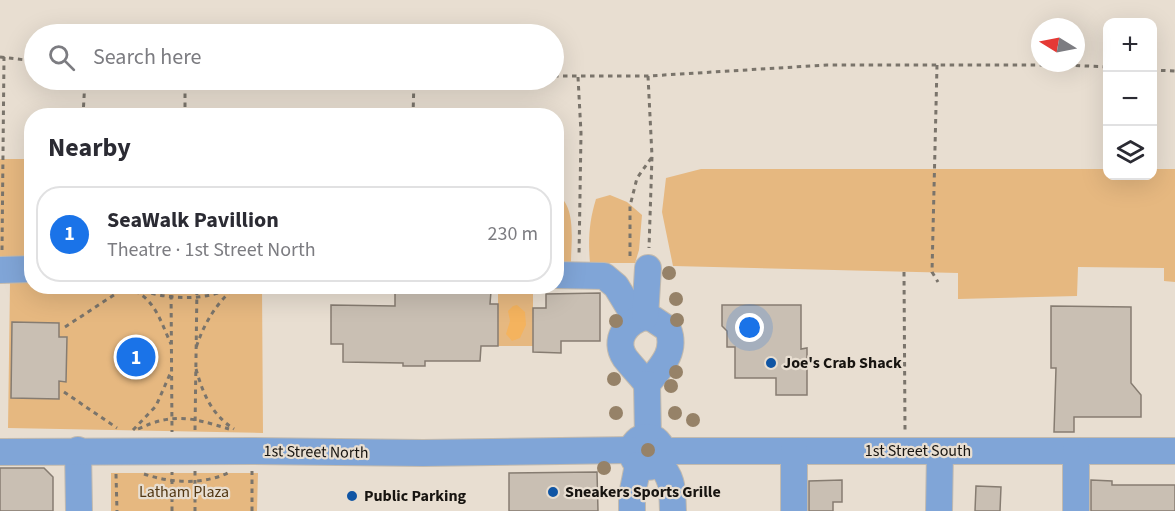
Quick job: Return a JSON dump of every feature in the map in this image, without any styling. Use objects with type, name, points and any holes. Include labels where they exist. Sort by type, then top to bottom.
[{"type":"street","points":[[639,264],[640,318]]},
{"type":"street","points":[[1,270],[24,269]]},
{"type":"street","points":[[564,275],[604,276],[616,286],[640,318]]},
{"type":"street","points":[[632,511],[632,495],[647,453],[647,384],[669,355],[672,346],[668,329],[653,318],[640,318],[624,330],[620,345],[626,360],[647,384]]},
{"type":"street","points":[[78,450],[79,511]]},
{"type":"street","name":"1st Street North","points":[[0,452],[78,450],[647,453]]},
{"type":"street","points":[[794,451],[794,511]]},
{"type":"street","points":[[1076,451],[1076,511]]},
{"type":"street","name":"1st Street South","points":[[647,453],[1175,451]]},
{"type":"street","points":[[939,511],[940,452]]},
{"type":"street","points":[[647,453],[665,470],[672,484],[673,511]]},
{"type":"path","points":[[1,270],[2,57],[24,60]]},
{"type":"path","points":[[564,76],[648,76],[827,65],[1066,64],[1103,67]]},
{"type":"path","points":[[937,65],[932,272],[938,282]]},
{"type":"path","points":[[1157,70],[1175,71]]},
{"type":"path","points":[[578,76],[581,134],[579,258]]},
{"type":"path","points":[[639,264],[652,156],[648,76]]},
{"type":"path","points":[[83,108],[84,90]]},
{"type":"path","points":[[185,90],[185,108]]},
{"type":"path","points":[[413,108],[414,90]]},
{"type":"path","points":[[639,264],[630,206],[637,178],[652,156]]},
{"type":"path","points":[[902,438],[905,430],[904,272]]},
{"type":"path","points":[[64,327],[115,294]]},
{"type":"path","points":[[142,294],[160,317],[172,345]]},
{"type":"path","points":[[150,294],[161,297],[197,298],[218,294]]},
{"type":"path","points":[[195,440],[197,294]]},
{"type":"path","points":[[196,348],[210,316],[227,294]]},
{"type":"path","points":[[171,297],[172,441]]},
{"type":"path","points":[[172,369],[156,406],[130,432],[161,419],[172,417],[195,419],[237,431],[227,425],[210,406],[196,369]]},
{"type":"path","points":[[64,392],[114,427],[122,430]]},
{"type":"path","points":[[172,464],[172,511]]},
{"type":"path","points":[[195,465],[195,511]]},
{"type":"path","points":[[116,467],[117,511]]},
{"type":"path","points":[[243,470],[252,470],[252,511]]},
{"type":"path","points":[[138,472],[172,481],[195,481],[219,478],[234,471]]},
{"type":"green space","points":[[0,159],[24,159],[24,260],[0,260]]},
{"type":"green space","points":[[701,169],[1103,169],[1103,180],[1157,180],[1157,169],[1175,169],[1175,282],[1164,281],[1164,268],[1078,267],[1077,296],[958,299],[958,273],[673,266],[662,212],[666,178]]},
{"type":"green space","points":[[610,195],[627,202],[642,215],[639,250],[635,263],[590,263],[590,231],[596,199]]},
{"type":"green space","points":[[564,201],[570,215],[571,262],[564,262]]},
{"type":"green space","points":[[10,283],[24,283],[24,294],[262,294],[263,433],[8,428]]},
{"type":"green space","points":[[498,294],[533,294],[533,346],[498,346]]},
{"type":"green space","name":"Latham Plaza","points":[[111,473],[258,473],[257,511],[111,511]]},
{"type":"shaded area","points":[[517,305],[525,312],[526,325],[520,338],[512,341],[506,334],[510,321],[508,311]]},
{"type":"building","points":[[600,293],[600,341],[561,341],[561,353],[533,352],[533,308],[546,308],[546,294]]},
{"type":"building","points":[[395,294],[491,294],[490,304],[498,304],[498,346],[481,346],[480,361],[425,361],[425,366],[403,366],[403,363],[343,362],[343,344],[331,344],[331,305],[395,306]]},
{"type":"building","name":"Joe's Crab Shack","points":[[722,305],[801,305],[801,349],[807,348],[807,395],[776,395],[776,378],[735,378],[735,347],[727,347],[727,331],[722,326]]},
{"type":"building","points":[[1051,306],[1131,307],[1131,383],[1141,395],[1141,417],[1074,417],[1074,432],[1054,432],[1056,368],[1051,368]]},
{"type":"building","points":[[12,322],[59,323],[59,337],[67,337],[66,382],[59,381],[59,399],[11,398]]},
{"type":"building","points":[[0,468],[44,468],[53,477],[53,511],[0,511]]},
{"type":"building","name":"Sneakers Sports Grille","points":[[597,472],[598,511],[509,511],[509,473]]},
{"type":"building","points":[[842,480],[842,502],[833,502],[833,511],[809,511],[809,481]]},
{"type":"building","points":[[1091,480],[1112,481],[1112,485],[1175,485],[1175,511],[1091,511]]},
{"type":"building","points":[[976,486],[1001,487],[1000,511],[975,511]]},
{"type":"place","name":"SeaWalk Pavillion","points":[[136,357]]},
{"type":"place","name":"Joe's Crab Shack","points":[[771,363]]},
{"type":"place","name":"Sneakers Sports Grille","points":[[553,492]]},
{"type":"place","name":"Public Parking","points":[[352,496]]}]
